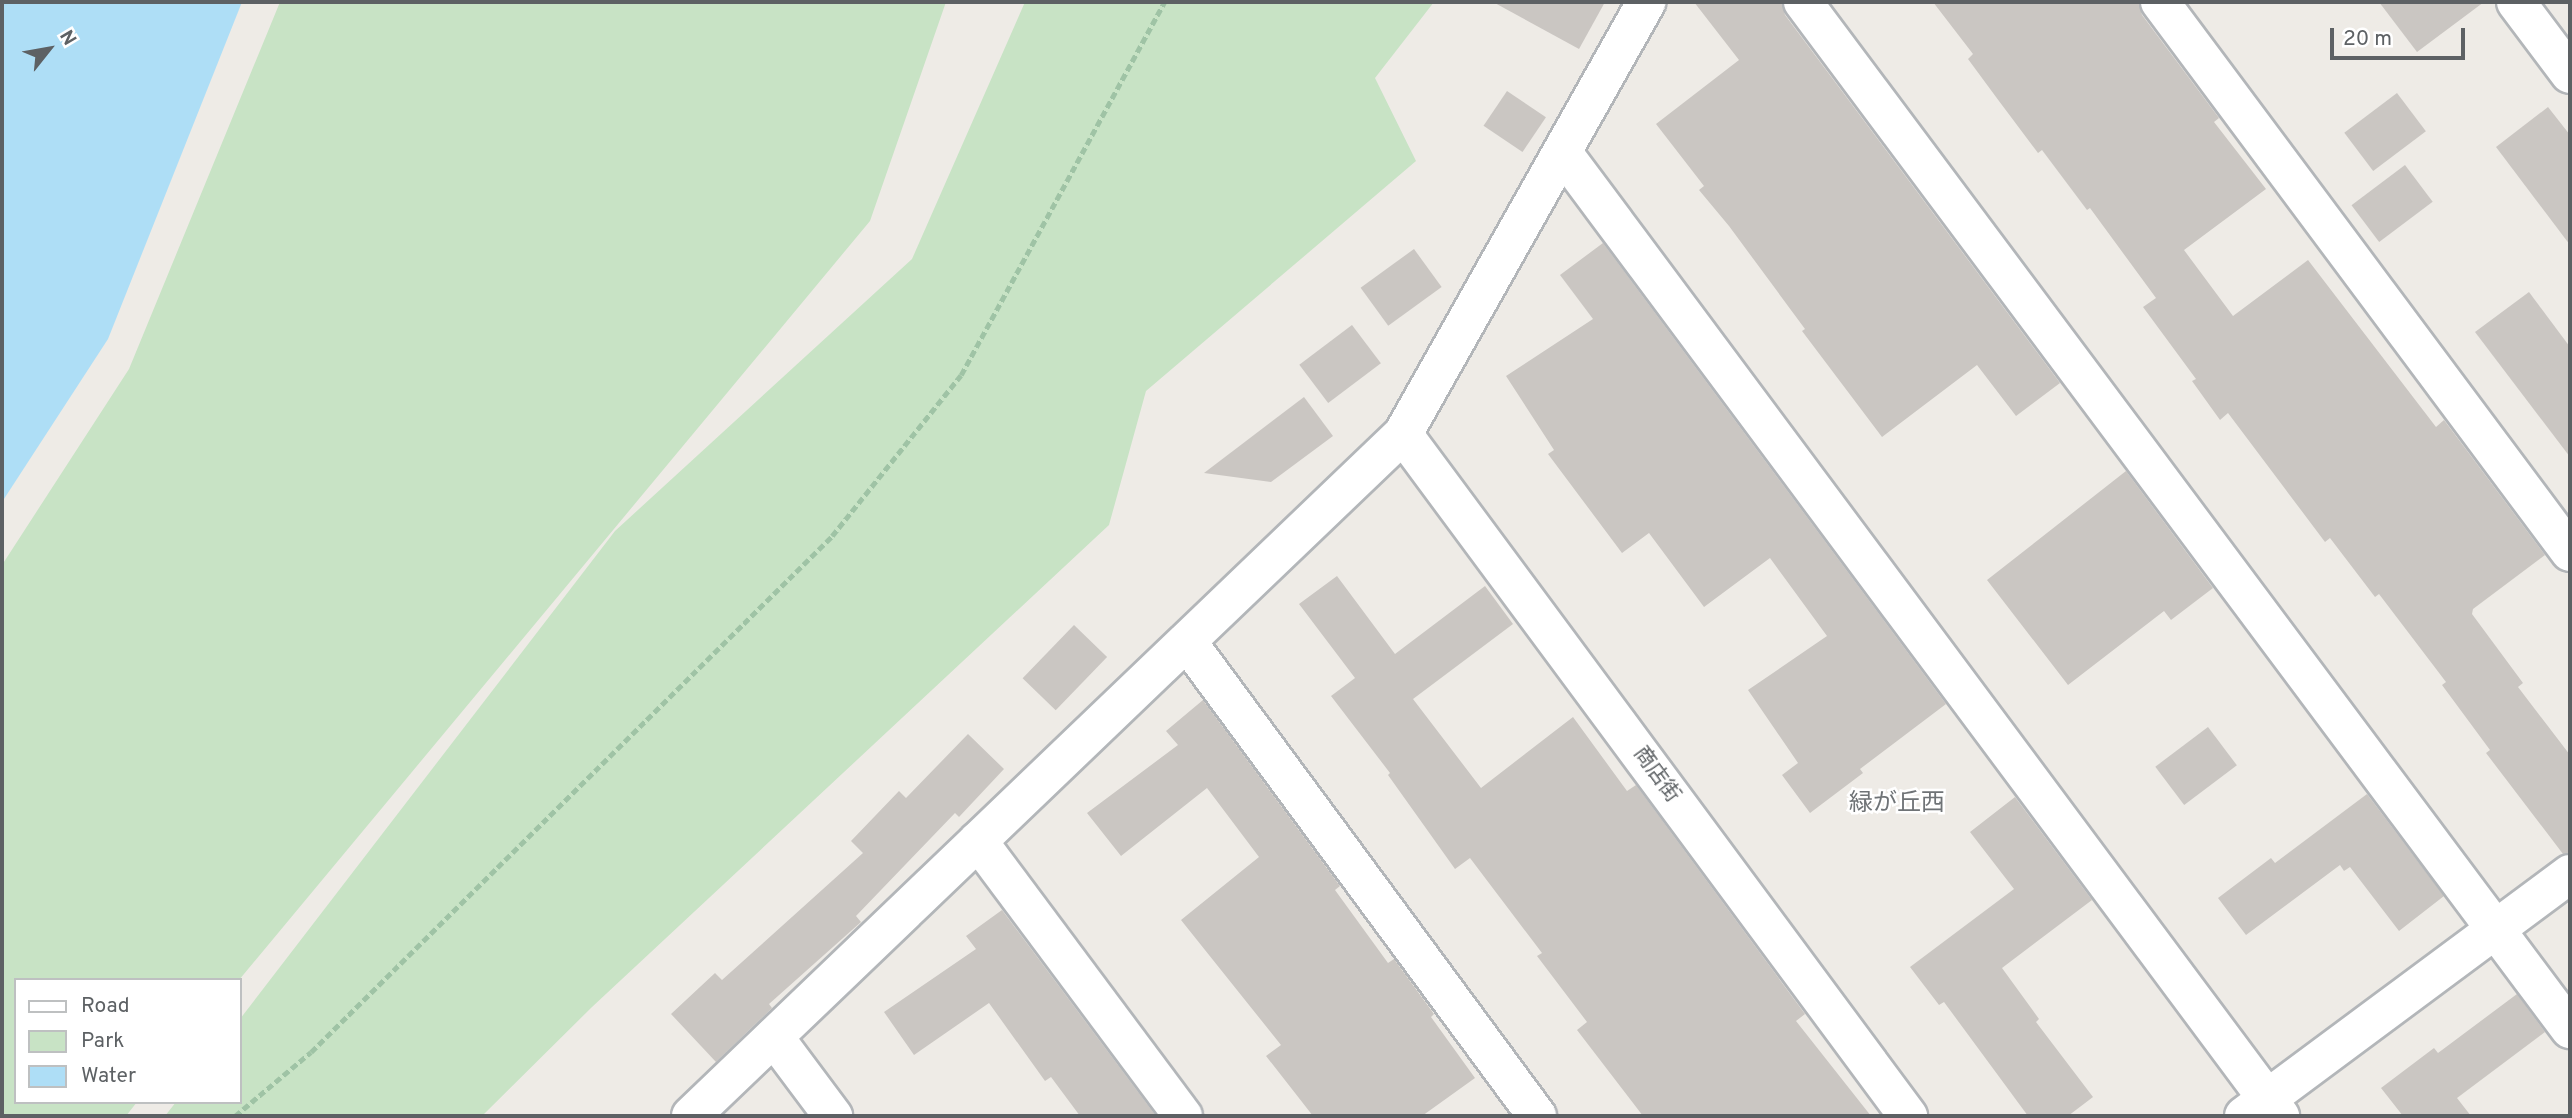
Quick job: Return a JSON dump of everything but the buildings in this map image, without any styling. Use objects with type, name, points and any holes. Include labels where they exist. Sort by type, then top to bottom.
[{"type":"street","points":[[691,1116],[1404,434],[1646,2]]},
{"type":"street","points":[[1803,2],[2570,1029]]},
{"type":"street","points":[[2160,2],[2570,552]]},
{"type":"street","points":[[2516,2],[2570,74]]},
{"type":"street","points":[[1563,153],[2264,1110],[2570,874]]},
{"type":"street","name":"商店街","points":[[1404,434],[1908,1116]]},
{"type":"street","points":[[1188,643],[1537,1116]]},
{"type":"street","points":[[978,841],[1183,1116]]},
{"type":"street","points":[[774,1037],[833,1116]]},
{"type":"path","points":[[235,1116],[311,1052],[832,537],[961,375],[1164,2]]},
{"type":"green space","points":[[280,2],[946,2],[870,221],[241,978],[14,978],[14,1104],[135,1104],[126,1116],[2,1116],[2,565],[129,369]]},
{"type":"green space","points":[[1025,2],[1434,2],[1375,78],[1416,161],[1146,391],[1109,525],[592,1007],[482,1116],[165,1116],[174,1104],[242,1104],[242,1016],[615,531],[912,259]]},
{"type":"water","points":[[2,2],[242,2],[108,339],[2,502]]},
{"type":"district","name":"緑が丘西","points":[[1897,805]]}]
